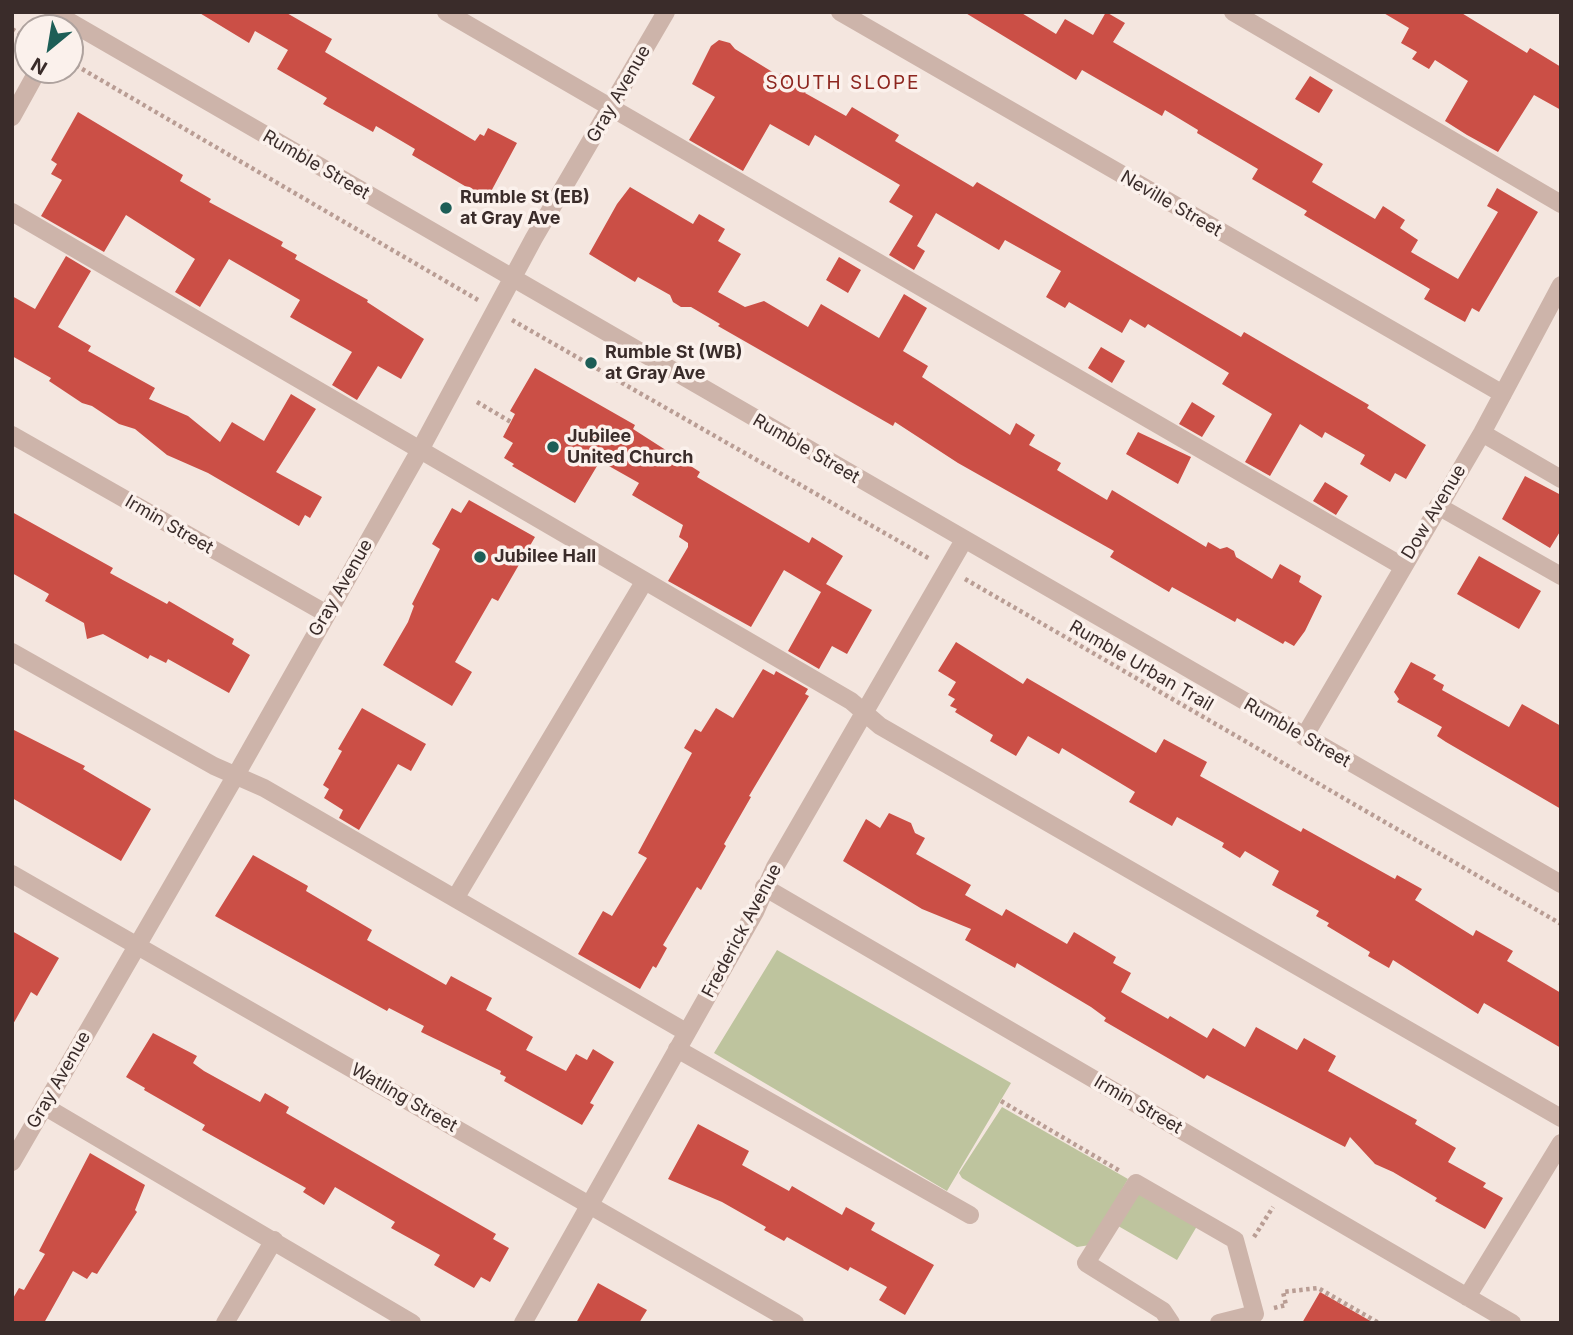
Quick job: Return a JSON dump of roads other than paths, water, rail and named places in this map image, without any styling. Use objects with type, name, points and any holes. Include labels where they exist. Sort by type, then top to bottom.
[{"type":"street","points":[[446,12],[1402,566]]},
{"type":"street","name":"Gray Avenue","points":[[12,1162],[236,775],[420,450],[512,279],[666,12]]},
{"type":"street","name":"Neville Street","points":[[840,12],[1503,394]]},
{"type":"street","points":[[1233,12],[1561,204]]},
{"type":"street","name":"Rumble Street","points":[[84,30],[1561,884]]},
{"type":"street","points":[[12,117],[30,84]]},
{"type":"street","points":[[12,212],[864,711],[880,726],[1561,1118]]},
{"type":"street","name":"Dow Avenue","points":[[1304,737],[1482,433],[1561,285]]},
{"type":"street","points":[[1482,433],[1561,479]]},
{"type":"street","name":"Irmin Street","points":[[12,435],[327,614]]},
{"type":"street","points":[[1438,506],[1561,576]]},
{"type":"street","name":"Frederick Avenue","points":[[523,1323],[755,912],[764,887],[964,540]]},
{"type":"street","points":[[456,897],[644,582]]},
{"type":"street","points":[[12,652],[214,766],[264,788],[686,1032]]},
{"type":"street","name":"Watling Street","points":[[12,874],[794,1323]]},
{"type":"street","name":"Irmin Street","points":[[764,887],[1511,1323]]},
{"type":"street","points":[[677,1049],[970,1215]]},
{"type":"street","points":[[44,1106],[412,1323]]},
{"type":"street","points":[[1467,1297],[1561,1143]]},
{"type":"street","points":[[1171,1323],[1163,1311],[1086,1263],[1136,1183],[1235,1240],[1255,1314],[1219,1323]]},
{"type":"street","points":[[225,1323],[274,1240]]},
{"type":"place","name":"Rumble St (EB) at Gray Ave","points":[[446,208]]},
{"type":"place","name":"Rumble St (WB) at Gray Ave","points":[[591,363]]},
{"type":"place","name":"Jubilee United Church","points":[[553,447]]},
{"type":"place","name":"Jubilee Hall","points":[[480,557]]},
{"type":"district","name":"SOUTH SLOPE","points":[[843,83]]}]
